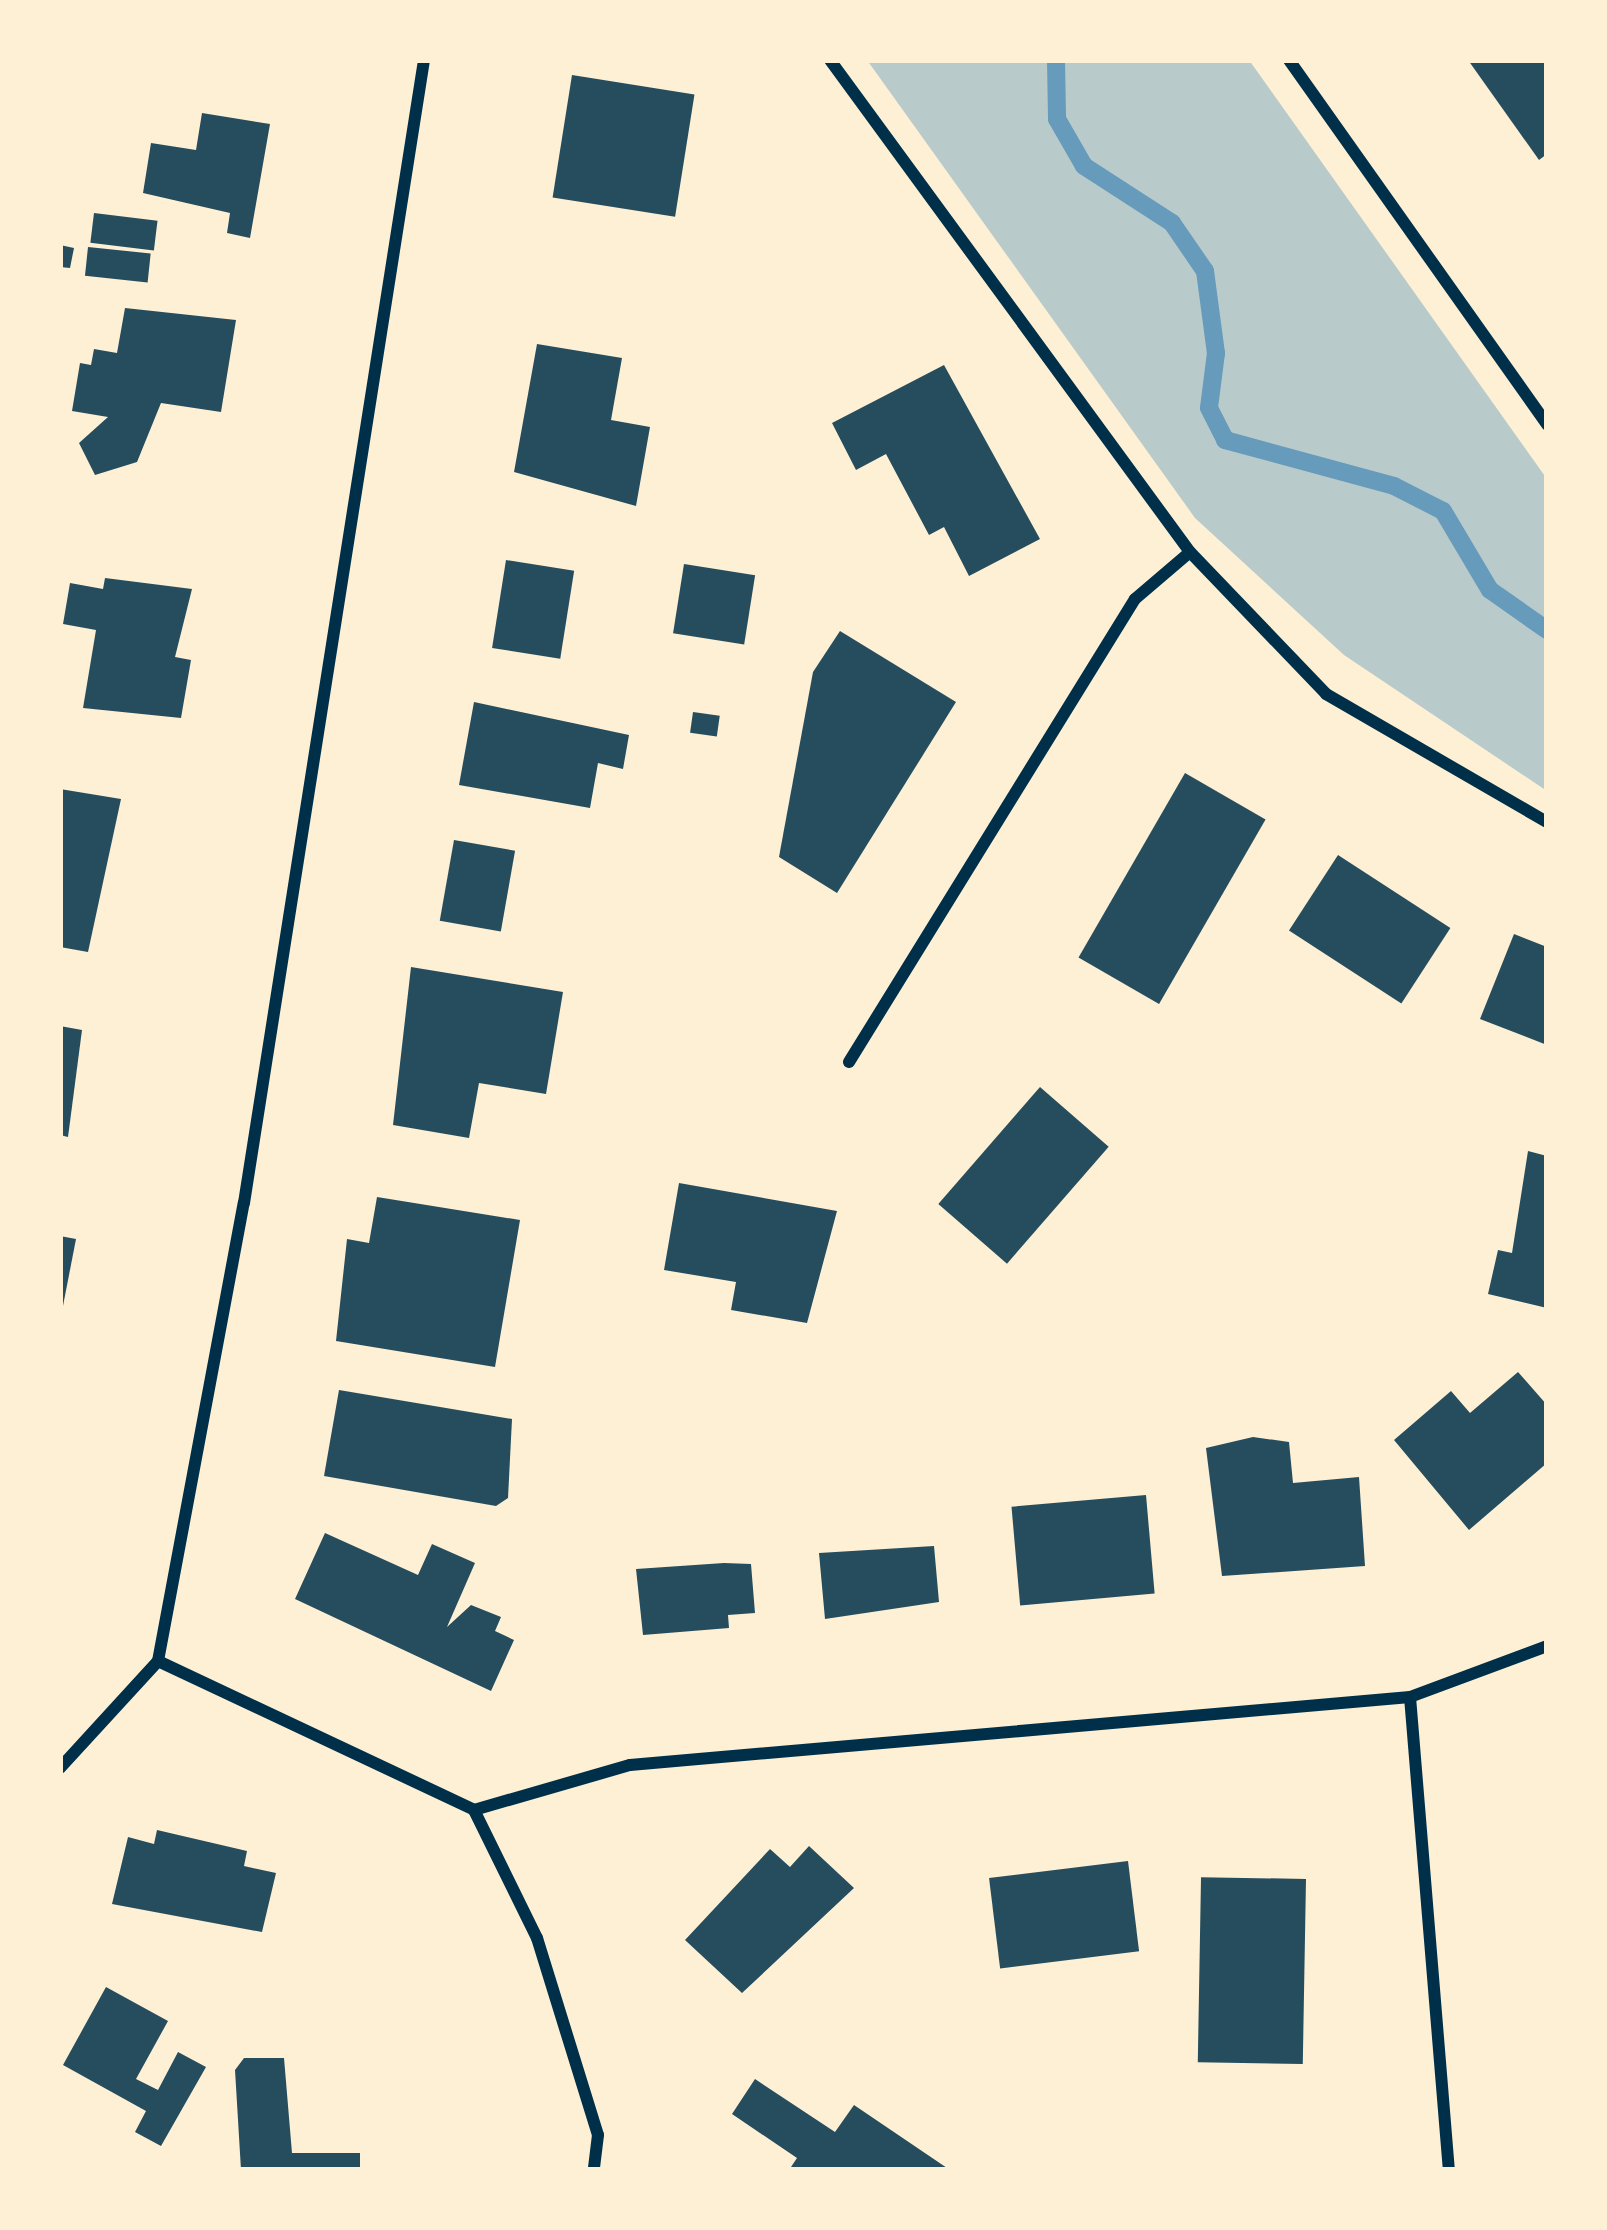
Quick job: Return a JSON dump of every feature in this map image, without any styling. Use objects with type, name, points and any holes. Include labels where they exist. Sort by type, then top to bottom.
[{"type":"street","points":[[60,1768],[158,1661],[244,1203],[424,60]]},
{"type":"street","points":[[830,60],[1190,551],[1326,694],[1547,822]]},
{"type":"street","points":[[1289,60],[1547,425]]},
{"type":"street","points":[[850,1062],[1135,599],[1190,551]]},
{"type":"street","points":[[474,1810],[630,1765],[1410,1697],[1547,1646]]},
{"type":"street","points":[[158,1661],[474,1810],[538,1938],[598,2135],[594,2170]]},
{"type":"street","points":[[1410,1697],[1449,2170]]},
{"type":"shaded area","points":[[867,60],[1249,60],[1547,479],[1547,791],[1344,655],[1195,518]]},
{"type":"building","points":[[1468,60],[1547,60],[1547,154],[1539,160]]},
{"type":"building","points":[[572,75],[694,94],[675,217],[553,197]]},
{"type":"building","points":[[202,113],[270,124],[250,238],[227,233],[230,213],[143,193],[151,143],[196,150]]},
{"type":"building","points":[[94,213],[158,221],[154,251],[90,243]]},
{"type":"building","points":[[60,245],[74,248],[70,268],[60,267]]},
{"type":"building","points":[[88,247],[151,254],[148,282],[85,276]]},
{"type":"building","points":[[125,308],[236,320],[221,412],[161,403],[137,462],[95,475],[79,443],[108,417],[72,411],[80,363],[91,365],[94,349],[117,353]]},
{"type":"building","points":[[537,344],[622,358],[611,420],[650,427],[636,506],[514,472]]},
{"type":"building","points":[[944,365],[1040,539],[969,576],[944,527],[929,535],[886,454],[856,470],[832,423]]},
{"type":"building","points":[[506,560],[574,571],[560,659],[492,648]]},
{"type":"building","points":[[684,564],[755,575],[744,644],[673,633]]},
{"type":"building","points":[[105,578],[192,589],[175,657],[191,660],[181,718],[83,708],[96,630],[63,624],[70,583],[103,589]]},
{"type":"building","points":[[840,631],[956,702],[837,893],[779,857],[813,672]]},
{"type":"building","points":[[474,702],[629,735],[623,769],[598,763],[590,808],[459,785]]},
{"type":"building","points":[[693,712],[720,716],[717,737],[690,733]]},
{"type":"building","points":[[1185,773],[1266,820],[1159,1004],[1078,957]]},
{"type":"building","points":[[60,789],[121,799],[88,952],[60,947]]},
{"type":"building","points":[[454,840],[515,851],[501,932],[440,921]]},
{"type":"building","points":[[1338,855],[1450,928],[1401,1003],[1289,930]]},
{"type":"building","points":[[1514,934],[1547,947],[1547,1045],[1480,1019]]},
{"type":"building","points":[[411,967],[563,992],[546,1094],[479,1083],[469,1138],[393,1125]]},
{"type":"building","points":[[60,1026],[82,1030],[68,1137],[60,1135]]},
{"type":"building","points":[[1040,1087],[1109,1147],[1007,1264],[938,1204]]},
{"type":"building","points":[[1528,1151],[1547,1156],[1547,1308],[1488,1294],[1498,1250],[1512,1253]]},
{"type":"building","points":[[679,1183],[837,1211],[807,1323],[731,1310],[736,1282],[664,1270]]},
{"type":"building","points":[[377,1197],[520,1220],[495,1367],[336,1341],[347,1239],[369,1243]]},
{"type":"building","points":[[60,1236],[76,1239],[62,1311],[60,1311]]},
{"type":"building","points":[[1518,1372],[1547,1405],[1547,1463],[1469,1530],[1394,1440],[1451,1391],[1470,1413]]},
{"type":"building","points":[[339,1390],[512,1419],[508,1498],[496,1506],[324,1476]]},
{"type":"building","points":[[1253,1437],[1289,1442],[1293,1483],[1359,1477],[1365,1566],[1222,1576],[1206,1448]]},
{"type":"building","points":[[1146,1495],[1155,1594],[1020,1605],[1012,1507]]},
{"type":"building","points":[[325,1533],[418,1575],[432,1544],[475,1563],[447,1627],[471,1605],[501,1617],[495,1631],[514,1640],[491,1691],[295,1599]]},
{"type":"building","points":[[934,1546],[939,1602],[825,1619],[819,1553]]},
{"type":"building","points":[[751,1564],[755,1613],[728,1615],[729,1628],[643,1635],[636,1569]]},
{"type":"building","points":[[157,1830],[247,1851],[244,1866],[276,1873],[262,1932],[112,1904],[128,1837],[154,1844]]},
{"type":"building","points":[[809,1846],[854,1888],[742,1993],[685,1940],[770,1849],[790,1867]]},
{"type":"building","points":[[1128,1861],[1139,1951],[1000,1968],[989,1878]]},
{"type":"building","points":[[1201,1877],[1306,1879],[1303,2064],[1198,2062]]},
{"type":"building","points":[[106,1987],[168,2021],[136,2079],[158,2090],[178,2052],[206,2067],[161,2146],[135,2132],[146,2111],[63,2065]]},
{"type":"building","points":[[244,2058],[284,2058],[292,2153],[360,2153],[360,2170],[241,2170],[235,2070]]},
{"type":"building","points":[[755,2079],[835,2132],[854,2105],[950,2170],[789,2170],[797,2158],[732,2114]]},
{"type":"waterway","points":[[1056,60],[1057,119],[1084,166],[1172,223],[1205,271],[1216,353],[1209,408],[1225,440],[1394,486],[1443,511],[1490,590],[1547,630]]}]
